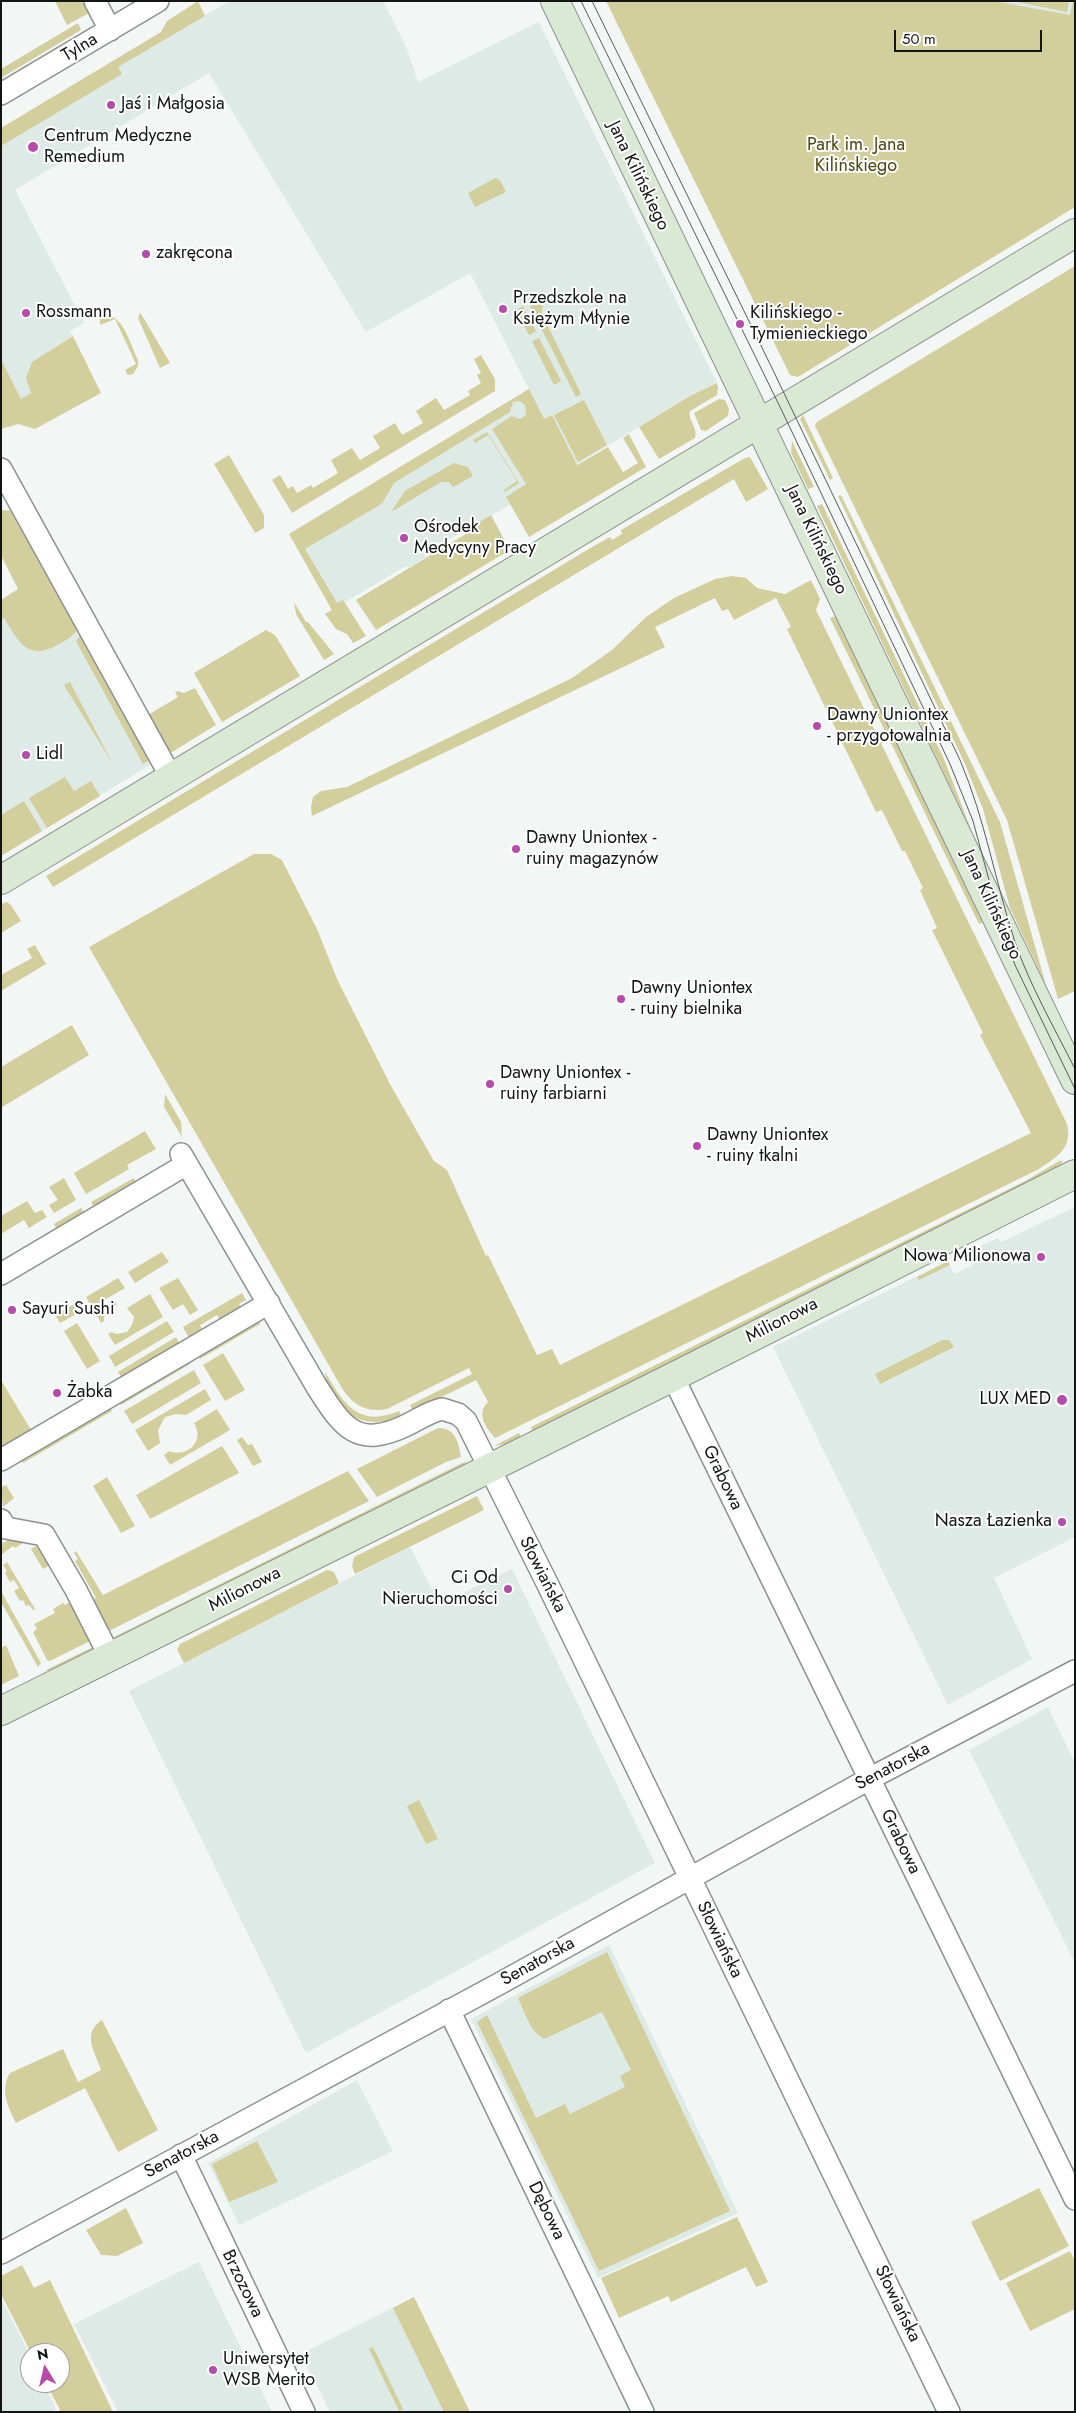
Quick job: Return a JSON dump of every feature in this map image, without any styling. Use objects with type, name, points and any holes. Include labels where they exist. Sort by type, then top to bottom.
[{"type":"street","points":[[95,1],[110,30]]},
{"type":"street","name":"Tylna","points":[[1,94],[158,1]]},
{"type":"street","name":"Jana Kilińskiego","points":[[555,1],[1075,1080]]},
{"type":"street","points":[[1,880],[1075,233]]},
{"type":"street","points":[[2,470],[171,777]]},
{"type":"street","points":[[1,1274],[184,1159],[317,1387],[334,1415],[344,1427],[363,1435],[383,1435],[434,1411],[450,1410],[466,1421],[489,1467]]},
{"type":"street","name":"Milionowa","points":[[1,1711],[673,1377],[1075,1174]]},
{"type":"street","points":[[1,1460],[269,1303]]},
{"type":"street","name":"Grabowa","points":[[673,1377],[1075,2199]]},
{"type":"street","name":"Słowiańska","points":[[489,1467],[949,2412]]},
{"type":"street","points":[[1,1520],[6,1528],[44,1534],[76,1590],[110,1657]]},
{"type":"street","name":"Senatorska","points":[[1,2253],[869,1779],[1075,1671]]},
{"type":"street","name":"Dębowa","points":[[449,2010],[643,2412]]},
{"type":"street","name":"Brzozowa","points":[[181,2155],[304,2412]]},
{"type":"shaded area","points":[[230,1],[383,1],[407,49],[418,82],[539,22],[717,383],[690,396],[461,534],[424,554],[426,557],[408,568],[406,566],[332,610],[289,534],[529,389],[470,273],[366,332],[209,73],[15,190],[84,323],[70,331],[73,336],[32,362],[26,378],[31,393],[21,399],[1,359],[1,131]]},
{"type":"shaded area","points":[[994,1],[1073,1],[1070,16]]},
{"type":"shaded area","points":[[52,575],[155,762],[1,856],[1,600],[19,589]]},
{"type":"shaded area","points":[[1075,1207],[1075,1537],[994,1578],[1032,1659],[948,1705],[773,1347],[948,1261],[954,1274],[975,1264],[969,1251],[998,1238],[1001,1242]]},
{"type":"shaded area","points":[[410,1547],[440,1604],[512,1569],[655,1863],[306,2053],[129,1691]]},
{"type":"shaded area","points":[[1048,1707],[1075,1763],[1075,1963],[969,1750]]},
{"type":"shaded area","points":[[609,1945],[738,2213],[598,2278],[471,2019]]},
{"type":"shaded area","points":[[357,2080],[393,2151],[239,2225],[208,2163]]},
{"type":"shaded area","points":[[199,2262],[272,2412],[118,2412],[74,2324]]},
{"type":"shaded area","points":[[414,2297],[470,2412],[330,2412],[301,2354]]},
{"type":"shaded area","points":[[1,2298],[24,2343],[20,2343],[20,2393],[49,2393],[56,2409],[51,2412],[1,2412]]},
{"type":"green space","points":[[55,1],[85,1],[91,12],[67,25]]},
{"type":"green space","points":[[198,1],[205,16],[118,67],[122,74],[1,146],[1,128],[161,32],[167,21]]},
{"type":"green space","name":"Park im. Jana Kilińskiego","points":[[606,1],[994,1],[1070,15],[1073,1],[1075,1],[1075,207],[798,377],[790,375]]},
{"type":"green space","points":[[1012,1],[1069,1],[1067,12]]},
{"type":"green space","points":[[78,23],[81,30],[1,78],[1,69]]},
{"type":"green space","points":[[495,178],[500,180],[506,192],[475,207],[468,193]]},
{"type":"green space","points":[[1075,266],[1075,991],[1058,999],[1007,820],[815,426],[817,422]]},
{"type":"green space","points":[[543,299],[542,314],[581,394],[576,397],[530,306]]},
{"type":"green space","points":[[523,306],[536,331],[529,335],[516,310]]},
{"type":"green space","points":[[140,312],[170,363],[160,368],[138,318]]},
{"type":"green space","points":[[107,315],[113,317],[118,321],[130,340],[138,360],[138,366],[133,374],[128,375],[125,370],[136,364],[115,319],[100,325],[100,318]]},
{"type":"green space","points":[[73,336],[101,393],[35,429],[18,424],[1,429],[1,359],[21,399],[31,393],[26,378],[32,362]]},
{"type":"green space","points":[[539,338],[561,381],[554,385],[532,341]]},
{"type":"green space","points":[[481,355],[495,379],[495,391],[292,513],[272,480],[280,475],[288,489],[293,486],[297,493],[311,485],[313,488],[338,473],[331,460],[352,448],[360,460],[380,448],[373,436],[395,423],[402,435],[423,423],[416,411],[436,398],[444,410],[470,395],[468,391],[481,383],[477,375],[481,373],[474,359]]},
{"type":"green space","points":[[717,383],[717,395],[690,411],[690,418],[696,434],[695,438],[659,459],[639,427],[690,396]]},
{"type":"green space","points":[[529,389],[544,419],[552,415],[577,465],[608,447],[623,472],[638,463],[623,438],[629,434],[646,467],[529,537],[506,497],[526,484],[492,429],[512,416],[520,419],[526,415],[525,405],[520,401],[513,402],[510,412],[394,483],[383,502],[378,506],[305,549],[337,603],[343,600],[366,636],[353,643],[347,634],[336,629],[325,614],[332,610],[289,534]]},
{"type":"green space","points":[[719,399],[725,400],[729,409],[728,416],[706,431],[701,430],[694,413]]},
{"type":"green space","points":[[584,400],[607,445],[578,462],[554,415]]},
{"type":"green space","points":[[803,415],[833,478],[830,480],[800,419]]},
{"type":"green space","points":[[487,432],[519,483],[505,492],[504,490],[517,481],[488,435],[475,443],[473,440]]},
{"type":"green space","points":[[792,441],[814,487],[808,489],[791,453]]},
{"type":"green space","points":[[229,455],[264,515],[264,528],[255,533],[214,464]]},
{"type":"green space","points":[[750,457],[768,489],[746,502],[734,479],[53,887],[46,876],[592,547],[610,537],[612,540],[622,534],[621,530],[745,458]]},
{"type":"green space","points":[[454,463],[468,467],[473,476],[453,487],[449,482],[441,482],[391,512],[405,491]]},
{"type":"green space","points":[[841,495],[1000,822],[1046,985],[1010,908],[983,809],[965,764],[838,496]]},
{"type":"green space","points":[[822,504],[944,759],[972,832],[817,506]]},
{"type":"green space","points":[[1,510],[14,511],[80,626],[70,637],[47,650],[31,650],[24,646],[4,618],[1,619],[1,600],[18,589],[1,555]]},
{"type":"green space","points":[[491,515],[510,550],[376,630],[356,600],[479,526],[478,523]]},
{"type":"green space","points":[[732,576],[746,578],[757,588],[785,594],[811,580],[820,599],[816,610],[1067,1124],[1068,1139],[1066,1146],[1057,1156],[1039,1169],[495,1438],[482,1416],[482,1411],[488,1402],[476,1380],[413,1411],[410,1405],[472,1374],[469,1368],[387,1409],[374,1410],[362,1407],[347,1396],[343,1390],[89,947],[254,854],[271,854],[282,860],[317,929],[338,981],[391,1086],[434,1161],[447,1170],[486,1256],[488,1255],[537,1355],[552,1349],[560,1365],[1031,1133],[980,1035],[983,1033],[932,930],[937,928],[920,890],[923,888],[882,810],[876,812],[787,629],[791,627],[776,598],[734,620],[728,609],[722,611],[715,598],[655,627],[665,647],[312,816],[313,797],[321,791],[347,787],[572,678],[612,650],[646,617],[674,598],[715,579]]},
{"type":"green space","points":[[294,602],[306,622],[308,622],[334,654],[324,660],[296,614]]},
{"type":"green space","points":[[838,615],[984,922],[979,924],[830,618]]},
{"type":"green space","points":[[266,630],[275,635],[300,676],[222,722],[194,673]]},
{"type":"green space","points":[[83,631],[153,758],[143,764],[76,641]]},
{"type":"green space","points":[[70,682],[114,766],[64,685]]},
{"type":"green space","points":[[195,688],[216,725],[164,757],[143,718],[178,697],[175,692],[184,693]]},
{"type":"green space","points":[[65,777],[74,791],[91,781],[100,796],[47,828],[29,798]]},
{"type":"green space","points":[[24,801],[42,831],[1,856],[1,815]]},
{"type":"green space","points":[[7,902],[21,921],[1,933],[1,904]]},
{"type":"green space","points":[[35,945],[46,964],[1,991],[1,975],[32,958],[27,949]]},
{"type":"green space","points":[[72,1025],[89,1055],[2,1107],[1,1067]]},
{"type":"green space","points":[[165,1094],[181,1122],[182,1137],[164,1107]]},
{"type":"green space","points":[[145,1131],[156,1149],[127,1165],[129,1169],[86,1194],[74,1173]]},
{"type":"green space","points":[[1061,1160],[1062,1163],[1036,1181],[693,1356],[513,1443],[494,1446],[519,1433],[522,1438],[533,1432],[531,1427],[1025,1181]]},
{"type":"green space","points":[[64,1178],[76,1200],[54,1213],[49,1205],[58,1200],[49,1187]]},
{"type":"green space","points":[[134,1178],[135,1181],[93,1206],[91,1202]]},
{"type":"green space","points":[[27,1201],[35,1213],[42,1210],[47,1217],[29,1228],[24,1220],[1,1234],[1,1216]]},
{"type":"green space","points":[[81,1208],[84,1212],[56,1228],[54,1224]]},
{"type":"green space","points":[[162,1252],[169,1262],[135,1283],[128,1272]]},
{"type":"green space","points":[[948,1261],[950,1265],[919,1280],[917,1277]]},
{"type":"green space","points":[[118,1278],[125,1288],[92,1307],[86,1297]]},
{"type":"green space","points":[[178,1278],[198,1310],[190,1315],[183,1304],[173,1310],[159,1288]]},
{"type":"green space","points":[[242,1293],[246,1300],[239,1304],[241,1308],[220,1320],[217,1315],[200,1325],[203,1331],[189,1338],[183,1327]]},
{"type":"green space","points":[[150,1294],[163,1317],[115,1345],[108,1334],[111,1332],[117,1334],[127,1332],[132,1325],[134,1317],[127,1308]]},
{"type":"green space","points":[[115,1301],[117,1305],[107,1311],[104,1321],[101,1323],[95,1312]]},
{"type":"green space","points":[[76,1303],[82,1311],[60,1323],[55,1315]]},
{"type":"green space","points":[[258,1320],[260,1324],[200,1359],[198,1356]]},
{"type":"green space","points":[[167,1321],[174,1332],[115,1367],[109,1356]]},
{"type":"green space","points":[[77,1323],[100,1361],[87,1369],[64,1331]]},
{"type":"green space","points":[[176,1337],[180,1344],[122,1378],[118,1372]]},
{"type":"green space","points":[[942,1340],[949,1340],[954,1347],[880,1384],[875,1374]]},
{"type":"green space","points":[[223,1353],[245,1390],[225,1401],[203,1365]]},
{"type":"green space","points":[[188,1361],[190,1364],[121,1405],[119,1402]]},
{"type":"green space","points":[[194,1370],[201,1383],[132,1424],[124,1411]]},
{"type":"green space","points":[[325,1372],[339,1394],[354,1410],[363,1415],[373,1417],[385,1416],[399,1411],[402,1416],[388,1421],[375,1422],[362,1420],[351,1415],[341,1408],[333,1398]]},
{"type":"green space","points":[[1,1380],[34,1435],[1,1454]]},
{"type":"green space","points":[[205,1389],[211,1400],[186,1415],[176,1414],[165,1417],[158,1430],[160,1443],[148,1451],[135,1430]]},
{"type":"green space","points":[[110,1407],[112,1411],[23,1463],[21,1459]]},
{"type":"green space","points":[[217,1409],[230,1430],[170,1465],[164,1455],[169,1451],[182,1452],[193,1446],[197,1436],[194,1423]]},
{"type":"green space","points":[[438,1428],[444,1428],[452,1433],[459,1446],[461,1457],[446,1462],[377,1497],[357,1469]]},
{"type":"green space","points":[[242,1437],[248,1445],[252,1444],[262,1462],[253,1466],[237,1440]]},
{"type":"green space","points":[[222,1446],[239,1473],[150,1519],[136,1495]]},
{"type":"green space","points":[[466,1461],[463,1467],[117,1642],[110,1639]]},
{"type":"green space","points":[[348,1471],[369,1501],[105,1633],[90,1602],[96,1598],[75,1561],[78,1559],[74,1553],[76,1551],[103,1595]]},
{"type":"green space","points":[[107,1477],[135,1526],[121,1533],[93,1486]]},
{"type":"green space","points":[[6,1485],[14,1498],[3,1507],[1,1487]]},
{"type":"green space","points":[[477,1496],[484,1510],[355,1574],[352,1566],[354,1557]]},
{"type":"green space","points":[[14,1537],[19,1537],[23,1543],[15,1548],[13,1546],[1,1555],[1,1544]]},
{"type":"green space","points":[[36,1546],[38,1549],[42,1547],[50,1565],[43,1569],[31,1549]]},
{"type":"green space","points":[[7,1562],[35,1609],[33,1610],[29,1605],[26,1606],[23,1600],[20,1601],[14,1591],[19,1588],[14,1580],[10,1582],[5,1573],[7,1571],[3,1565]]},
{"type":"green space","points":[[327,1570],[334,1572],[339,1583],[184,1663],[177,1650],[180,1644]]},
{"type":"green space","points":[[1,1591],[41,1663],[38,1667],[1,1602]]},
{"type":"green space","points":[[73,1600],[94,1639],[50,1661],[47,1660],[33,1632],[37,1629],[34,1624],[55,1613],[53,1609]]},
{"type":"green space","points":[[6,1645],[19,1676],[1,1685],[1,1648]]},
{"type":"green space","points":[[95,1646],[93,1654],[50,1671],[46,1670]]},
{"type":"green space","points":[[419,1800],[438,1839],[426,1844],[407,1806]]},
{"type":"green space","points":[[607,1952],[730,2211],[599,2271],[477,2022],[487,2015],[536,2118],[565,2104],[570,2114],[625,2087],[620,2076],[631,2070],[602,2012],[544,2039],[531,2026],[518,1998]]},
{"type":"green space","points":[[102,2020],[158,2130],[118,2152],[85,2088],[16,2123],[5,2091],[5,2085],[10,2073],[63,2049],[78,2082],[101,2070],[93,2050],[91,2037],[92,2031]]},
{"type":"green space","points":[[257,2141],[278,2182],[229,2202],[212,2164]]},
{"type":"green space","points":[[1039,2188],[1069,2246],[1000,2281],[971,2222]]},
{"type":"green space","points":[[126,2208],[143,2243],[117,2256],[101,2255],[86,2230]]},
{"type":"green space","points":[[737,2217],[768,2282],[756,2287],[746,2267],[671,2302],[668,2296],[619,2318],[601,2278]]},
{"type":"green space","points":[[1070,2251],[1075,2261],[1075,2309],[1030,2331],[1006,2283]]},
{"type":"green space","points":[[22,2265],[34,2288],[50,2280],[113,2412],[58,2412],[60,2410],[51,2393],[70,2393],[70,2343],[26,2343],[1,2294],[1,2276]]},
{"type":"green space","points":[[414,2297],[470,2412],[444,2412],[393,2308]]},
{"type":"green space","points":[[373,2347],[403,2409],[399,2411],[369,2349]]},
{"type":"tram line","points":[[581,1],[782,411],[950,764],[973,821],[1002,928],[1015,965],[1075,1089]]},
{"type":"tram line","points":[[592,1],[771,366],[960,760],[983,827],[1015,942],[1035,990],[1075,1069]]},
{"type":"place","name":"Jaś i Małgosia","points":[[111,105]]},
{"type":"place","name":"Centrum Medyczne Remedium","points":[[33,147]]},
{"type":"place","name":"zakręcona","points":[[146,254]]},
{"type":"place","name":"Przedszkole na Księżym Młynie","points":[[503,309]]},
{"type":"place","name":"Rossmann","points":[[26,313]]},
{"type":"place","name":"Kilińskiego - Tymienieckiego","points":[[740,324]]},
{"type":"place","name":"Ośrodek Medycyny Pracy","points":[[404,538]]},
{"type":"place","name":"Dawny Uniontex - przygotowalnia","points":[[817,726]]},
{"type":"place","name":"Lidl","points":[[26,755]]},
{"type":"place","name":"Dawny Uniontex - ruiny magazynów","points":[[516,849]]},
{"type":"place","name":"Dawny Uniontex - ruiny bielnika","points":[[621,999]]},
{"type":"place","name":"Dawny Uniontex - ruiny farbiarni","points":[[490,1084]]},
{"type":"place","name":"Dawny Uniontex - ruiny tkalni","points":[[697,1146]]},
{"type":"place","name":"Nowa Milionowa","points":[[1041,1257]]},
{"type":"place","name":"Sayuri Sushi","points":[[12,1310]]},
{"type":"place","name":"Żabka","points":[[57,1393]]},
{"type":"place","name":"LUX MED","points":[[1062,1400]]},
{"type":"place","name":"Nasza Łazienka","points":[[1062,1522]]},
{"type":"place","name":"Ci Od Nieruchomości","points":[[508,1589]]},
{"type":"place","name":"Uniwersytet WSB Merito","points":[[213,2370]]}]
